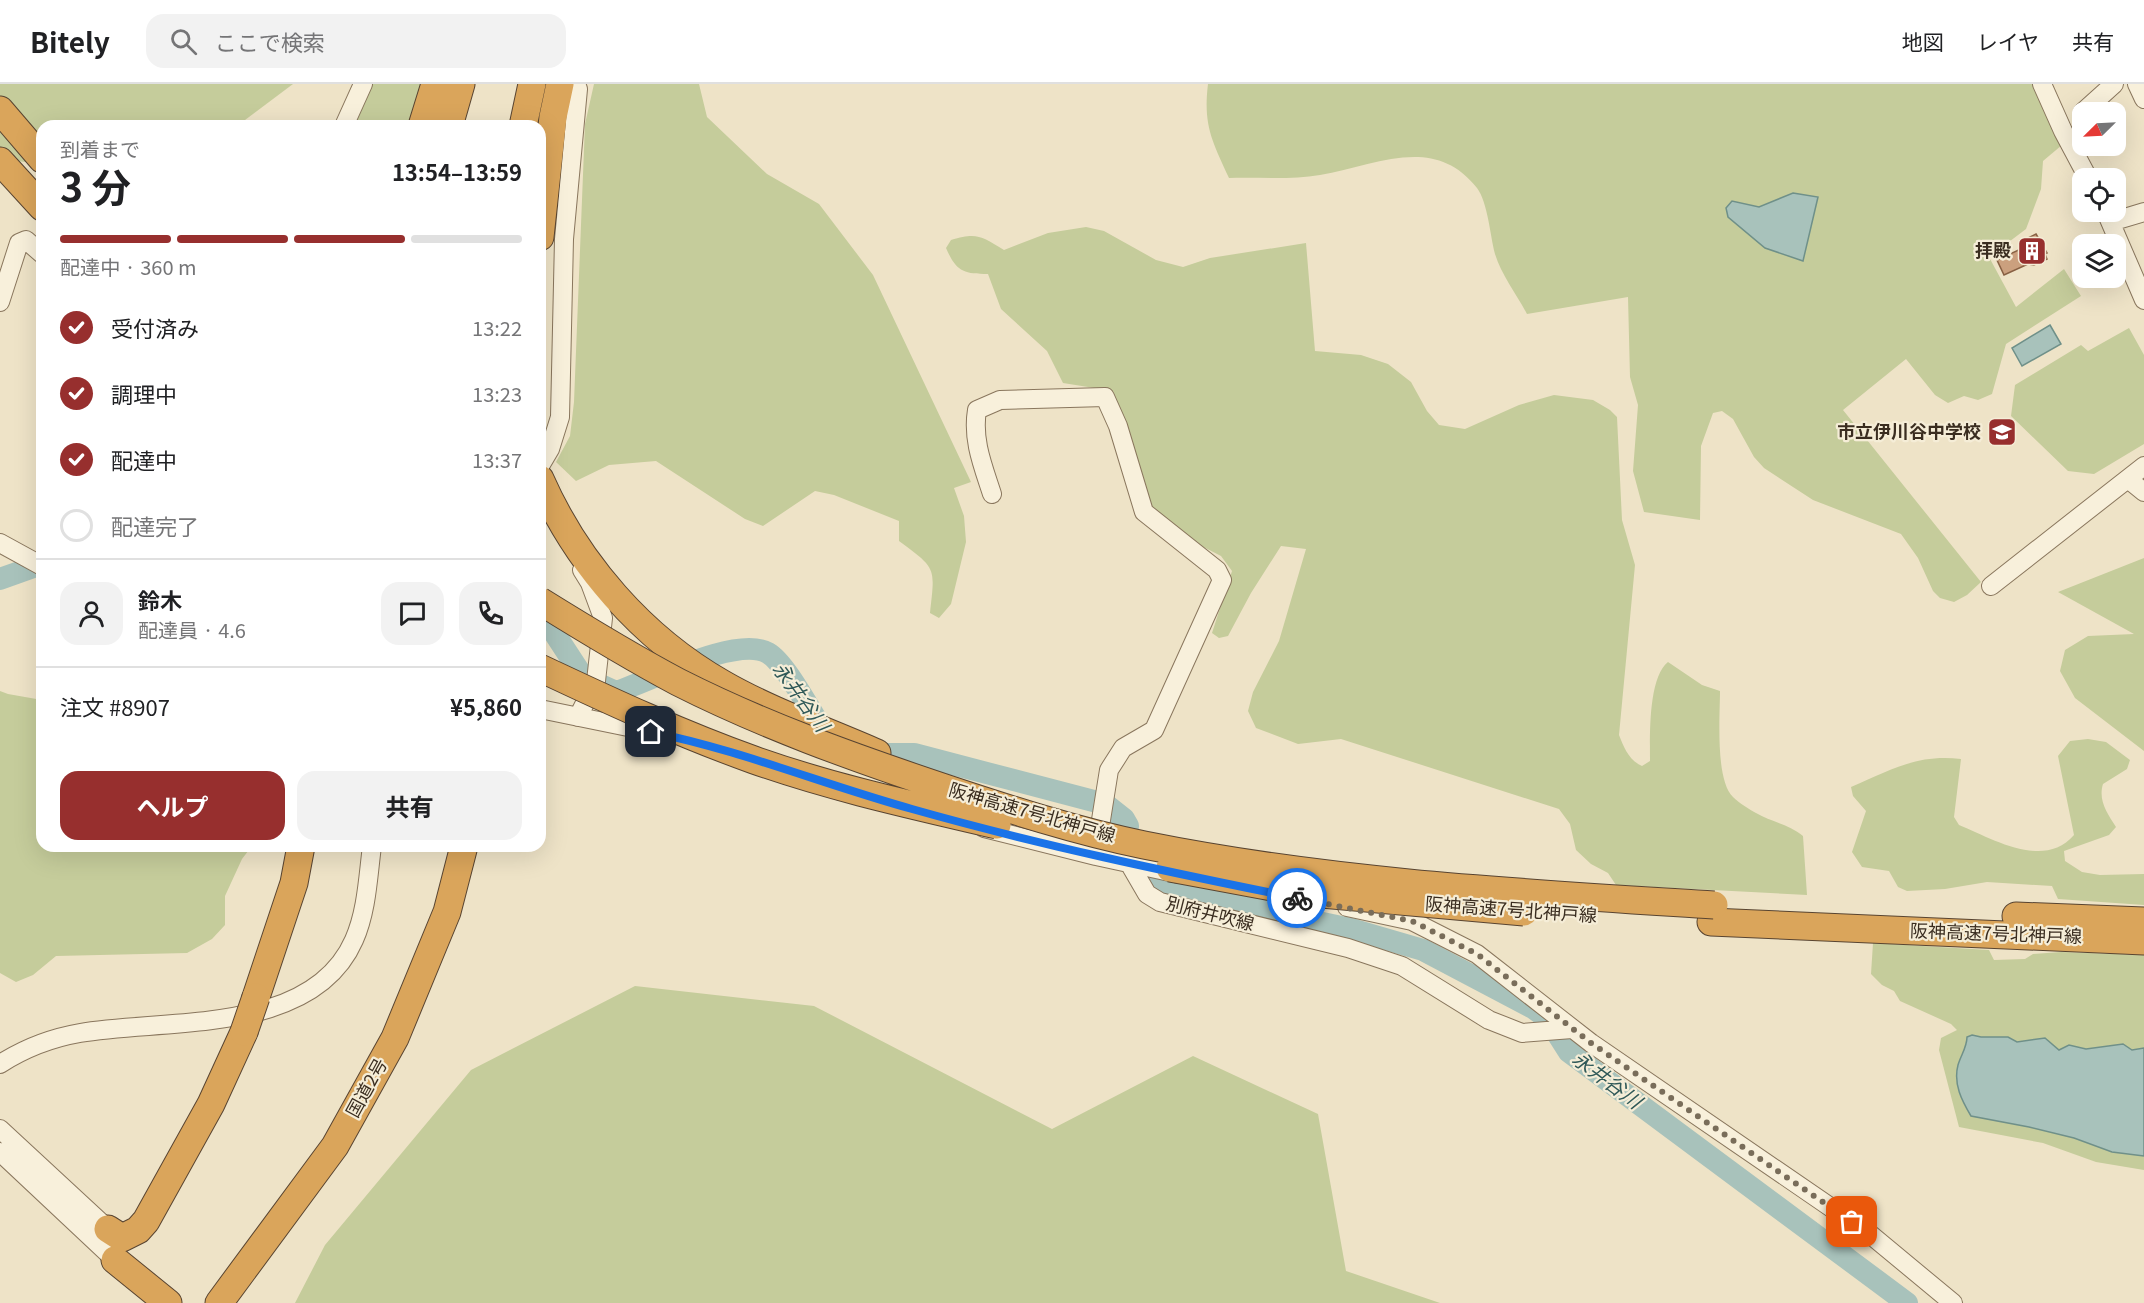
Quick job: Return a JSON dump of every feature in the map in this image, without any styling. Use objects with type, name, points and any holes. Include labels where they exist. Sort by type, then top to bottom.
[{"type":"highway","points":[[424,120],[435,84]]},
{"type":"highway","points":[[451,120],[461,84]]},
{"type":"highway","points":[[524,120],[532,84]]},
{"type":"highway","points":[[546,182],[553,117],[560,84]]},
{"type":"highway","points":[[0,110],[36,152]]},
{"type":"highway","points":[[0,134],[36,196]]},
{"type":"highway","points":[[0,161],[36,200]]},
{"type":"highway","points":[[0,183],[36,202]]},
{"type":"highway","points":[[546,491],[569,537],[628,609],[667,646],[723,684],[1000,816]]},
{"type":"highway","name":"阪神高速7号北神戸線","points":[[546,605],[609,644],[680,682],[776,727],[1000,816]]},
{"type":"highway","name":"阪神高速7号北神戸線","points":[[546,624],[596,657],[670,698],[756,738],[862,779],[1000,816],[1142,844],[1299,871],[1486,891],[1714,905],[1903,921],[2141,931]]},
{"type":"highway","points":[[546,671],[626,709],[755,760],[860,793],[1000,816]]},
{"type":"highway","points":[[168,1303],[124,1267],[129,1265],[129,1251],[138,1230],[146,1221],[212,1104],[244,1032],[294,883],[300,852]]},
{"type":"highway","name":"国道2号","points":[[219,1303],[336,1146],[395,1038],[447,912],[462,852]]},
{"type":"highway","points":[[108,1229],[122,1238],[138,1230]]},
{"type":"street","points":[[347,120],[363,84]]},
{"type":"street","points":[[546,456],[560,417],[564,239],[578,88],[576,84]]},
{"type":"street","points":[[2042,84],[2083,168]]},
{"type":"street","points":[[2094,102],[2114,84]]},
{"type":"street","points":[[2137,84],[2144,99]]},
{"type":"street","points":[[2063,131],[2072,122]]},
{"type":"street","points":[[2126,215],[2144,212]]},
{"type":"street","points":[[2111,222],[2144,300]]},
{"type":"street","points":[[0,302],[19,243],[26,240],[36,249]]},
{"type":"street","points":[[992,494],[976,442],[977,410],[999,400],[1105,397],[1118,426],[1144,512],[1216,570],[1222,580],[1154,730],[1123,748],[1109,770],[1096,856]]},
{"type":"street","points":[[1991,586],[2144,466]]},
{"type":"street","points":[[2128,479],[2144,492]]},
{"type":"street","points":[[546,513],[590,583],[603,618],[596,681],[578,717]]},
{"type":"street","points":[[0,543],[36,562]]},
{"type":"street","points":[[546,710],[693,740],[912,809],[1096,856],[1412,921],[1477,954],[1572,1029],[1871,1235],[1953,1303]]},
{"type":"street","points":[[0,1064],[28,1047],[79,1033],[226,1017],[268,1009],[295,1000],[309,991],[340,963],[355,939],[363,908],[371,852]]},
{"type":"street","name":"別府井吹線","points":[[1129,863],[1147,894],[1160,902],[1348,948],[1402,966],[1489,1020],[1522,1033],[1572,1029]]},
{"type":"street","points":[[0,1129],[108,1229]]},
{"type":"street","points":[[0,1152],[124,1267]]},
{"type":"green space","points":[[0,84],[293,84],[245,120],[36,120],[36,163],[0,159]]},
{"type":"green space","points":[[373,84],[422,84],[410,120],[357,120]]},
{"type":"green space","points":[[594,84],[699,84],[707,117],[767,174],[819,204],[873,275],[971,482],[954,488],[964,516],[966,542],[951,604],[939,618],[930,613],[933,586],[931,570],[921,558],[899,541],[899,521],[834,495],[815,491],[763,526],[745,519],[656,461],[609,465],[576,481],[556,462],[570,436],[574,402],[585,124]]},
{"type":"green space","points":[[1208,84],[2033,84],[2062,145],[2043,161],[2041,189],[2026,229],[1989,257],[2016,307],[2064,269],[2072,282],[2072,288],[2076,288],[2081,296],[2006,344],[1992,394],[1978,400],[1964,396],[1948,403],[1935,395],[1906,359],[1843,410],[1981,582],[1967,595],[1954,602],[1940,598],[1933,591],[1918,558],[1901,534],[1813,500],[1764,468],[1754,457],[1733,419],[1722,411],[1713,413],[1701,446],[1700,520],[1644,512],[1633,471],[1638,405],[1630,377],[1628,297],[1527,314],[1498,262],[1481,194],[1460,171],[1442,161],[1423,157],[1383,161],[1309,177],[1229,178],[1210,132],[1207,111]],"holes":[[[1793,193],[1765,248],[1732,201],[1759,207]]]},
{"type":"green space","points":[[1086,227],[1104,231],[1156,260],[1183,267],[1210,258],[1306,243],[1315,351],[1361,355],[1388,364],[1411,382],[1427,411],[1439,425],[1465,429],[1519,405],[1554,395],[1593,400],[1610,410],[1617,417],[1622,520],[1635,565],[1619,735],[1621,740],[1637,763],[1642,766],[1650,761],[1650,723],[1654,694],[1661,670],[1668,662],[1702,685],[1720,691],[1721,762],[1727,789],[1747,808],[1803,836],[1807,895],[1616,885],[1608,873],[1591,864],[1576,850],[1570,824],[1559,809],[1341,739],[1298,744],[1256,728],[1248,711],[1253,692],[1279,641],[1306,549],[1281,546],[1251,593],[1228,636],[1219,638],[1212,633],[1232,571],[1221,556],[1180,535],[1144,499],[1113,391],[1063,383],[1047,351],[1001,309],[988,274],[961,270],[953,262],[946,248],[951,240],[973,236],[1004,250],[1048,233]]},
{"type":"green space","points":[[2129,328],[2144,355],[2144,444],[2094,474],[2068,471],[2011,416],[2015,385],[2081,345],[2088,351]]},
{"type":"green space","points":[[2144,558],[2144,751],[2075,698],[2060,671],[2065,650],[2088,636],[2134,634],[2058,592]]},
{"type":"green space","points":[[0,691],[36,699],[36,852],[247,852],[225,896],[225,925],[212,939],[187,953],[56,956],[33,975],[16,982],[0,973]]},
{"type":"green space","points":[[2088,739],[2106,742],[2130,760],[2127,769],[2103,784],[2104,806],[2116,827],[2109,835],[2064,851],[2065,861],[2082,872],[2100,875],[2144,874],[2144,905],[2058,899],[2052,886],[1987,882],[1945,889],[1907,891],[1898,887],[1889,871],[1862,867],[1852,852],[1866,811],[1853,796],[1851,787],[1904,765],[1945,758],[1961,759],[1954,817],[1959,825],[2002,844],[2033,851],[2048,850],[2062,845],[2074,835],[2058,756],[2070,741]]},
{"type":"green space","points":[[1873,943],[1989,950],[1994,960],[2025,959],[2033,954],[2061,952],[2144,955],[2144,1048],[2132,1050],[2123,1044],[2086,1049],[2069,1045],[2059,1050],[2045,1038],[2017,1042],[2008,1037],[1972,1035],[1967,1037],[1958,1065],[1957,1079],[1962,1098],[1971,1116],[2074,1138],[2112,1152],[2144,1156],[2144,1170],[2096,1162],[2043,1143],[1959,1127],[1939,1050],[1941,1038],[1957,1030],[1951,1024],[1900,1001],[1894,991],[1882,985],[1871,974]]},
{"type":"green space","points":[[635,986],[814,1006],[1052,1129],[1193,1056],[1318,1114],[1346,1271],[1440,1303],[295,1303],[325,1245],[471,1070]]},
{"type":"water","points":[[1793,193],[1818,197],[1803,261],[1765,248],[1728,217],[1726,208],[1732,201],[1759,207]]},
{"type":"water","points":[[2050,325],[2061,344],[2022,366],[2012,348]]},
{"type":"water","points":[[1972,1035],[2008,1037],[2017,1042],[2045,1038],[2059,1050],[2069,1045],[2086,1049],[2123,1044],[2132,1050],[2144,1048],[2144,1156],[2112,1152],[2074,1138],[1971,1116],[1958,1086],[1957,1072],[1967,1037]]},
{"type":"building","name":"拝殿","points":[[2036,234],[2047,253],[2045,254],[2047,259],[2034,265],[2028,264],[2004,275],[1997,260],[2021,249],[2019,245],[2023,244],[2022,241]]},
{"type":"waterway","name":"永井谷川","points":[[0,579],[36,566]]},
{"type":"waterway","name":"永井谷川","points":[[546,620],[583,677],[616,692],[715,655],[754,649],[768,653],[791,678],[826,735]]},
{"type":"waterway","name":"永井谷川","points":[[862,751],[868,754],[914,754],[1105,804],[1124,819],[1128,826]]},
{"type":"waterway","name":"永井谷川","points":[[1150,876],[1156,888],[1351,929],[1423,950],[1533,1008],[1548,1019],[1569,1052],[1907,1303]]},
{"type":"way so far","points":[[1297,898],[1412,921],[1477,954],[1591,1043],[1852,1222]]},
{"type":"place","name":"拝殿","points":[[2032,251]]},
{"type":"place","name":"市立伊川谷中学校","points":[[2002,432]]},
{"type":"route","points":[[651,732],[693,740],[912,809],[1096,856],[1297,898]]}]
